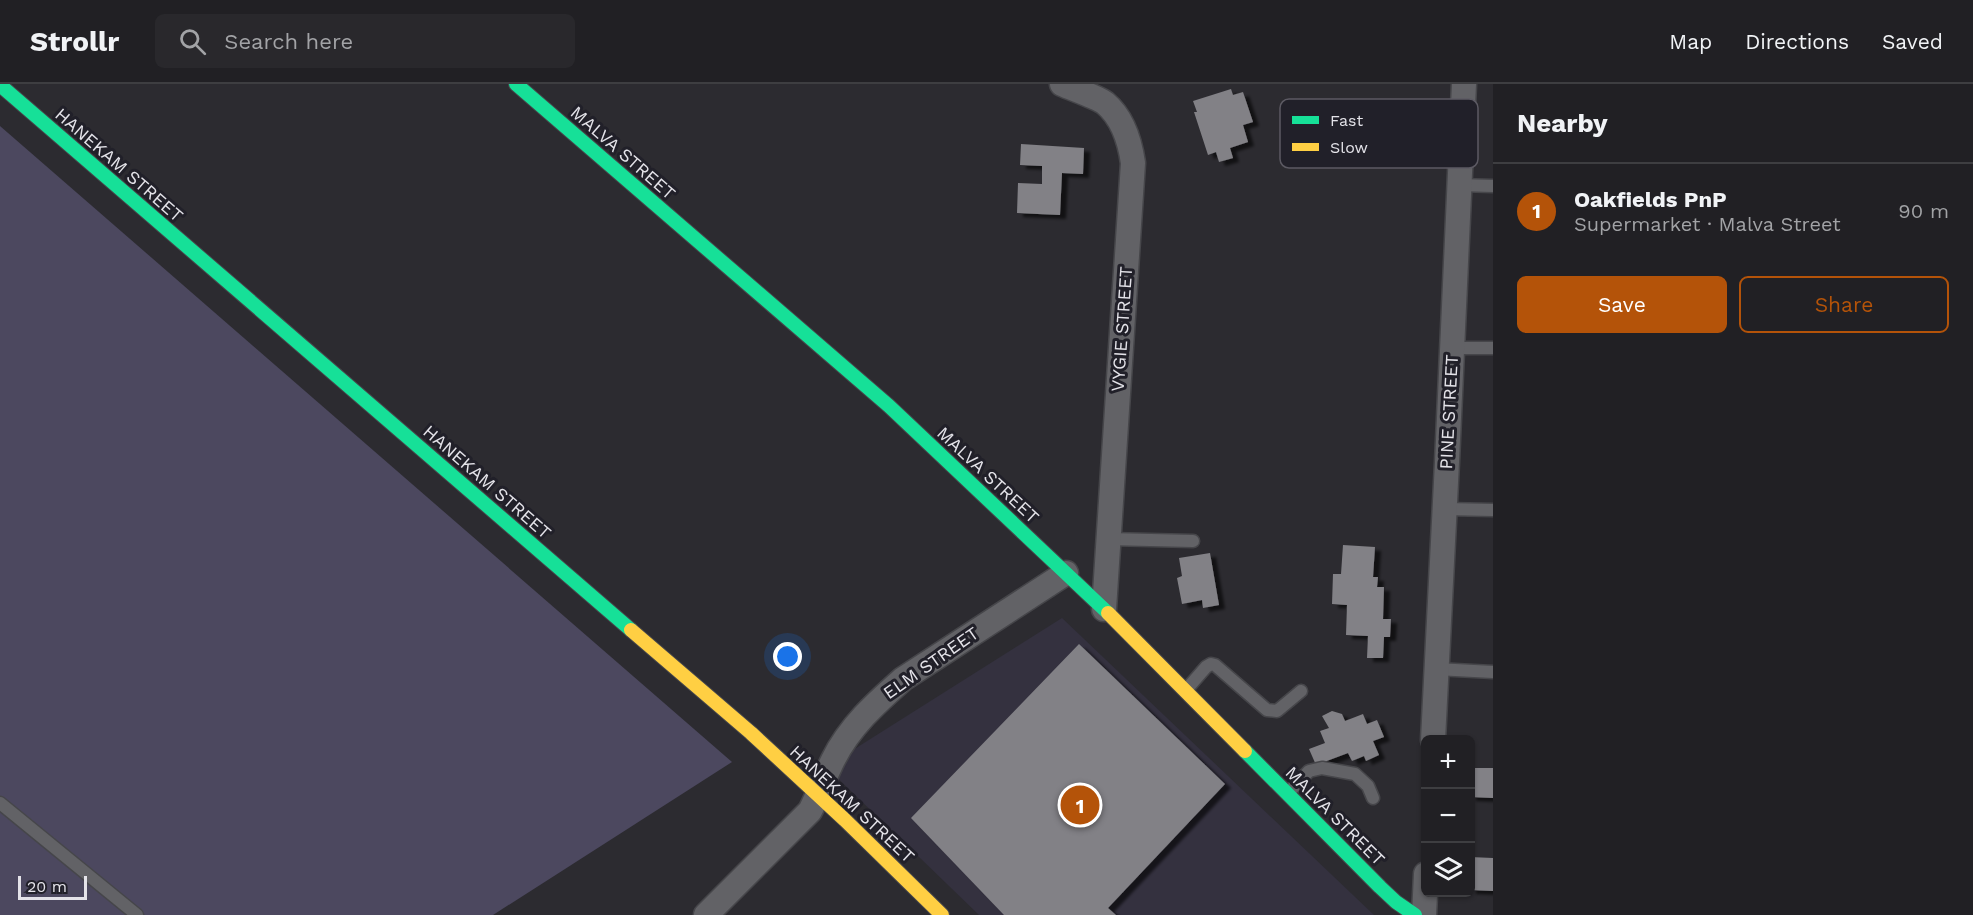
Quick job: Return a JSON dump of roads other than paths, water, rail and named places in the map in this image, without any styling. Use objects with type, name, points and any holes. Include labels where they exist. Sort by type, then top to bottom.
[{"type":"street","name":"MALVA STREET","points":[[516,84],[889,406],[1104,609],[1396,902],[1415,915]]},
{"type":"street","name":"VYGIE STREET","points":[[1062,84],[1105,103],[1122,124],[1130,143],[1133,163],[1104,609]]},
{"type":"street","name":"PINE STREET","points":[[1463,99],[1464,84]]},
{"type":"street","name":"HANEKAM STREET","points":[[0,86],[751,733],[845,820],[942,915]]},
{"type":"street","name":"PINE STREET","points":[[1432,735],[1460,168]]},
{"type":"street","name":"ELM STREET","points":[[706,915],[810,810],[844,741],[857,722],[880,699],[903,679],[1066,573]]},
{"type":"street","points":[[1424,897],[1424,915]]},
{"type":"lane","points":[[1459,185],[1493,186]]},
{"type":"lane","points":[[1452,348],[1493,348]]},
{"type":"lane","points":[[1445,509],[1493,510]]},
{"type":"lane","points":[[1108,539],[1192,542]]},
{"type":"lane","points":[[1185,691],[1211,664],[1267,710],[1277,711],[1301,691]]},
{"type":"lane","points":[[1436,669],[1493,672]]},
{"type":"lane","points":[[1287,794],[1309,771],[1322,768],[1355,774],[1368,786],[1373,798]]},
{"type":"lane","points":[[0,803],[137,915]]},
{"type":"place","name":"Oakfields PnP","points":[[1080,805]]}]
